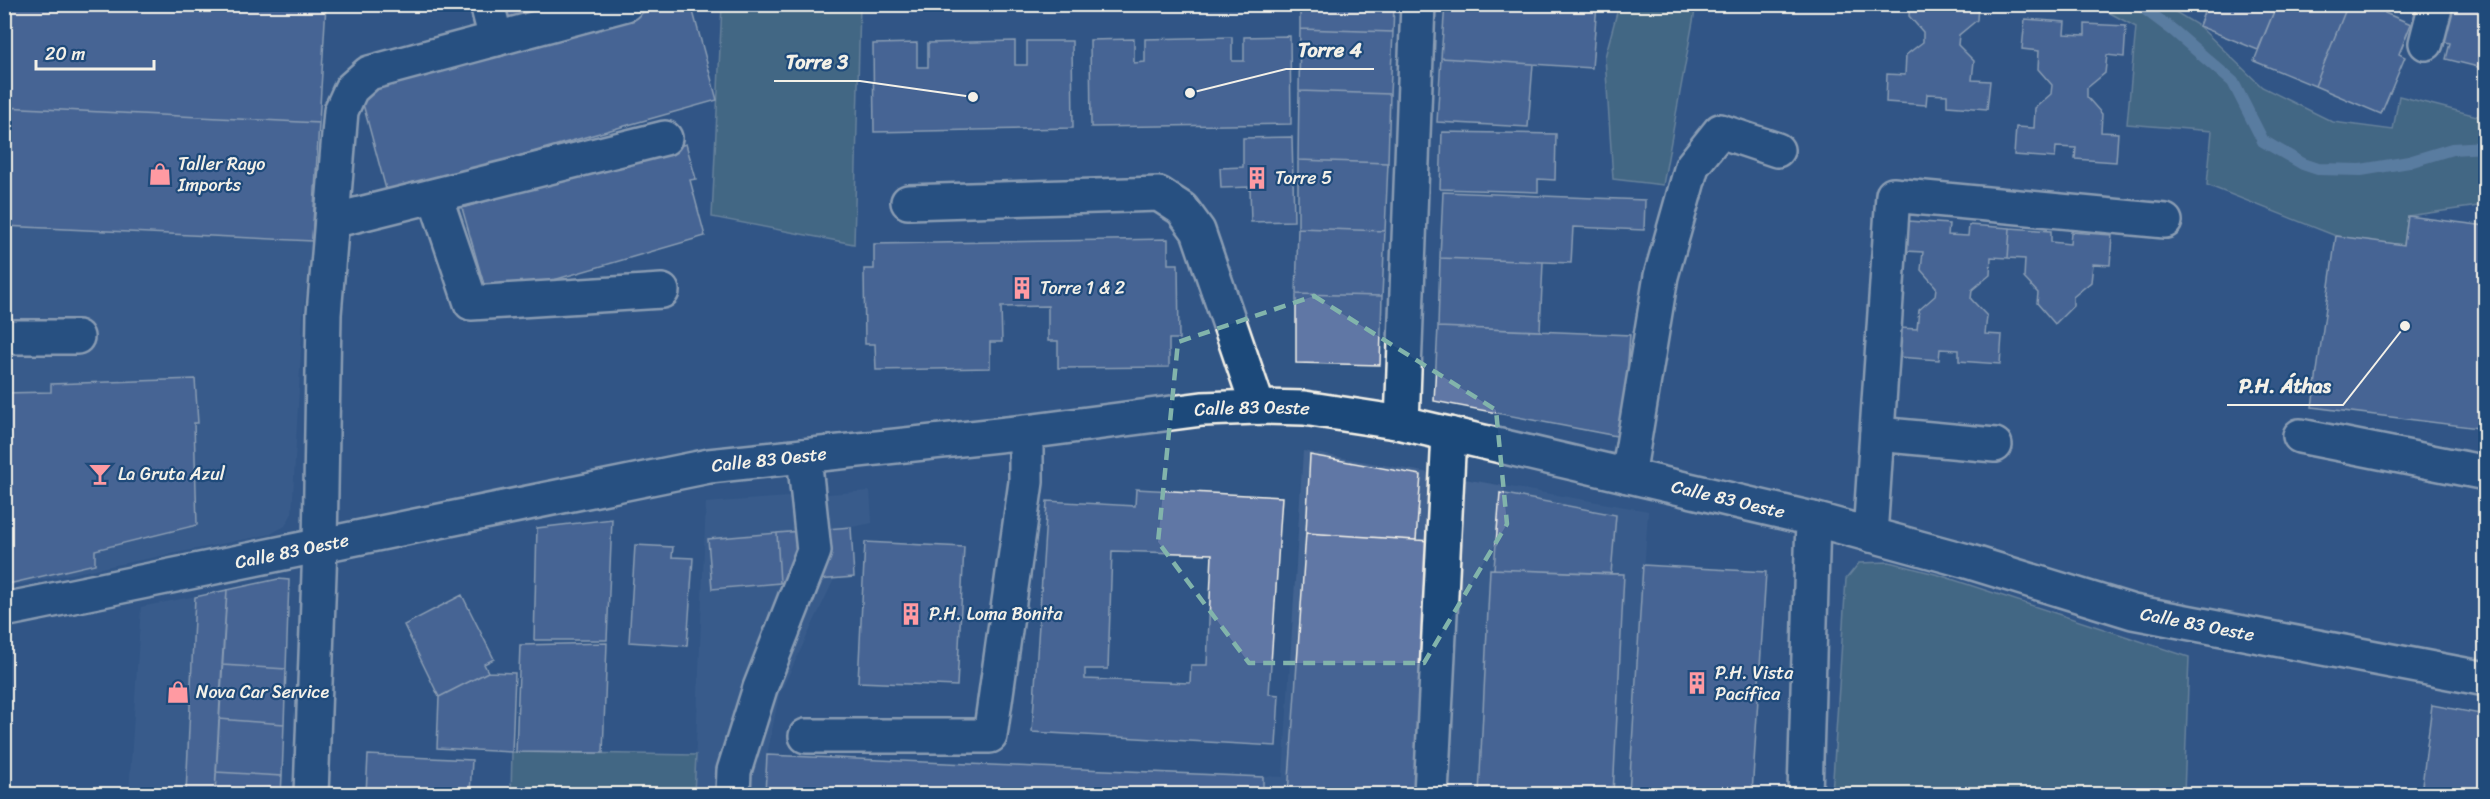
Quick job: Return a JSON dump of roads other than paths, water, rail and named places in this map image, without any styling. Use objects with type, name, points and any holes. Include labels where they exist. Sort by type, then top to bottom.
[{"type":"street","points":[[487,4],[496,39]]},
{"type":"street","points":[[311,795],[320,546],[324,314],[341,111],[351,89],[369,73],[626,4]]},
{"type":"street","points":[[1402,423],[1418,4]]},
{"type":"street","points":[[2426,43],[2436,4]]},
{"type":"street","points":[[1628,476],[1660,276],[1692,166],[1720,131],[1777,150]]},
{"type":"street","points":[[332,221],[665,138]]},
{"type":"street","points":[[908,202],[1159,194],[1182,209],[1198,231],[1258,407]]},
{"type":"street","points":[[1870,535],[1893,195],[2165,221]]},
{"type":"street","points":[[435,196],[471,303],[662,291]]},
{"type":"street","points":[[4,337],[77,337]]},
{"type":"street","name":"Calle 83 Oeste","points":[[4,610],[709,466],[1026,432],[1202,409],[1304,408],[1402,423],[1813,519],[1967,561],[2133,612],[2486,679]]},
{"type":"street","points":[[807,736],[990,736],[1026,482],[1026,432]]},
{"type":"street","points":[[1431,795],[1449,434]]},
{"type":"street","points":[[1877,434],[1995,445]]},
{"type":"street","points":[[2300,436],[2486,473]]},
{"type":"street","points":[[733,795],[734,771],[760,688],[814,551],[804,456]]},
{"type":"street","points":[[1805,795],[1813,519]]},
{"type":"waterway","points":[[2138,4],[2174,31],[2233,82],[2263,141],[2303,164],[2318,169],[2361,170],[2409,162],[2452,149],[2486,147]]},
{"type":"place","name":"Torre 4","points":[[1190,93]]},
{"type":"place","name":"Torre 3","points":[[973,97]]},
{"type":"place","name":"Taller Rayo Imports","points":[[160,174]]},
{"type":"place","name":"Torre 5","points":[[1257,178]]},
{"type":"place","name":"Torre 1 & 2","points":[[1022,288]]},
{"type":"place","name":"P.H. Áthas","points":[[2405,326]]},
{"type":"place","name":"La Gruta Azul","points":[[100,474]]},
{"type":"place","name":"P.H. Loma Bonita","points":[[911,614]]},
{"type":"place","name":"P.H. Vista Pacífica","points":[[1697,683]]},
{"type":"place","name":"Nova Car Service","points":[[178,692]]}]
